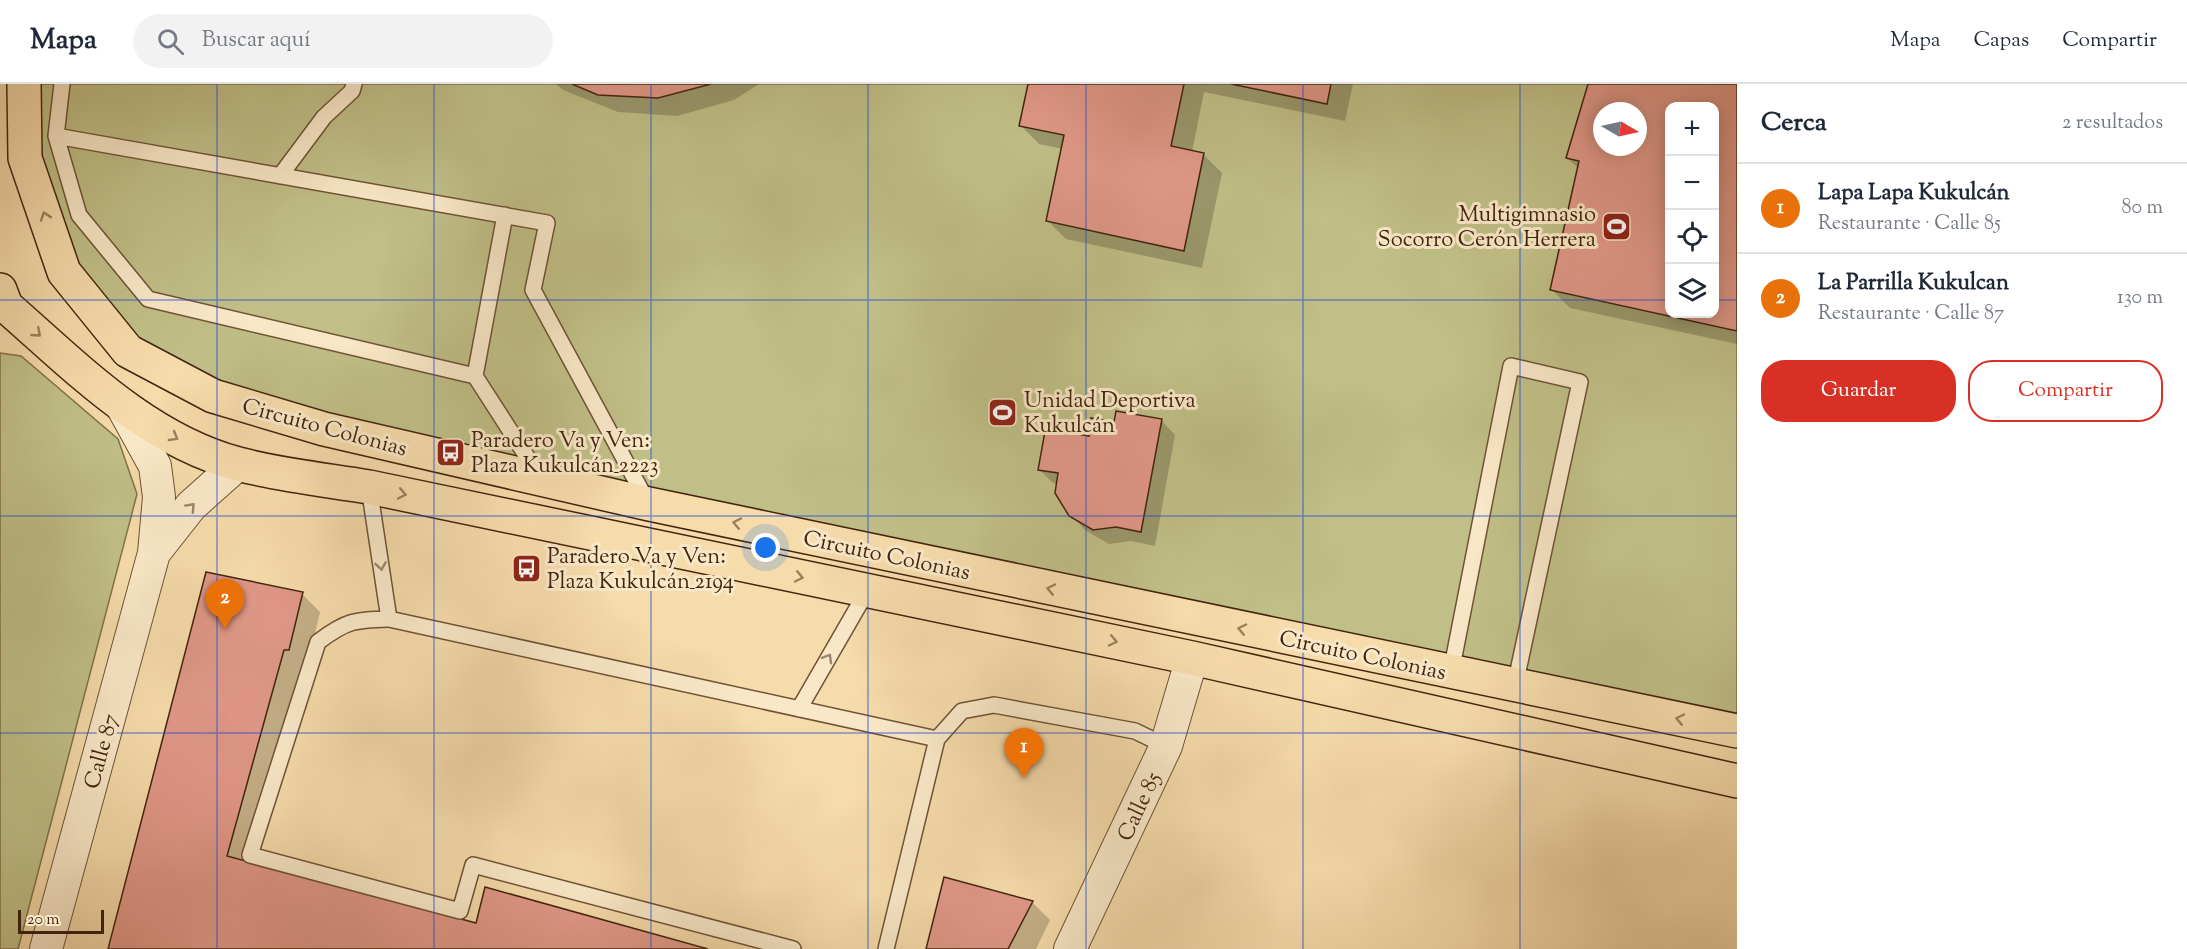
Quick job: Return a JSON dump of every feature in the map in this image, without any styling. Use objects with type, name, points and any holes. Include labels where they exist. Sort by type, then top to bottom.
[{"type":"main road","name":"Circuito Colonias","points":[[24,84],[25,158],[64,272],[128,351],[213,396],[324,429],[649,504],[1737,731]]},
{"type":"main road","name":"Circuito Colonias","points":[[2,300],[123,408],[187,445],[238,464],[369,487],[1192,658],[1737,781]]},
{"type":"main road","points":[[1343,691],[1351,651]]},
{"type":"street","name":"Calle 87","points":[[46,949],[154,553],[159,497],[154,466],[123,408]]},
{"type":"street","name":"Calle 87","points":[[154,553],[191,506],[238,464]]},
{"type":"street","name":"Calle 85","points":[[1070,949],[1166,746],[1192,658]]},
{"type":"lane","points":[[62,84],[56,136],[79,215],[148,299],[475,376]]},
{"type":"lane","points":[[280,176],[324,117],[352,91],[354,84]]},
{"type":"lane","points":[[56,136],[547,223],[533,290],[649,504]]},
{"type":"lane","points":[[505,215],[475,376],[541,479]]},
{"type":"lane","points":[[1451,672],[1511,366],[1580,382],[1515,686]]},
{"type":"lane","points":[[369,487],[389,619]]},
{"type":"lane","points":[[799,709],[867,591]]},
{"type":"lane","points":[[793,949],[473,865],[460,911],[250,855],[318,642],[336,628],[352,621],[389,619],[937,739]]},
{"type":"lane","points":[[886,949],[937,739],[962,711],[994,705],[1135,731],[1166,746]]},
{"type":"shaded area","name":"Unidad Deportiva Kukulcán","points":[[24,84],[1737,84],[1737,721],[324,429],[128,351],[64,272]]},
{"type":"shaded area","points":[[0,353],[21,356],[118,439],[137,494],[18,949],[0,949]]},
{"type":"building","points":[[572,84],[711,84],[658,98],[598,95]]},
{"type":"building","points":[[1028,84],[1184,84],[1171,146],[1204,153],[1184,251],[1046,221],[1064,135],[1019,126]]},
{"type":"building","points":[[1231,84],[1331,84],[1327,104]]},
{"type":"building","name":"Multigimnasio Socorro Cerón Herrera","points":[[1588,84],[1737,84],[1737,331],[1678,318],[1719,318],[1719,102],[1665,102],[1665,315],[1550,290],[1579,161],[1566,158]]},
{"type":"building","points":[[1116,411],[1162,419],[1141,532],[1116,527],[1093,530],[1069,516],[1055,493],[1058,473],[1038,470],[1047,420],[1069,423],[1067,432],[1089,436],[1091,418],[1114,422]]},
{"type":"building","points":[[206,572],[303,592],[289,650],[284,650],[227,856],[476,923],[485,887],[708,949],[108,949]]},
{"type":"building","points":[[944,877],[1033,901],[1008,949],[926,949]]},
{"type":"place","name":"Multigimnasio Socorro Cerón Herrera","points":[[1617,226]]},
{"type":"place","name":"Unidad Deportiva Kukulcán","points":[[1003,412]]},
{"type":"place","name":"Paradero Va y Ven: Plaza Kukulcán_2223","points":[[450,452]]},
{"type":"place","name":"Paradero Va y Ven: Plaza Kukulcán_2194","points":[[526,568]]},
{"type":"place","name":"La Parrilla Kukulcan","points":[[225,629]]},
{"type":"place","name":"Lapa Lapa Kukulcán","points":[[1024,778]]}]
